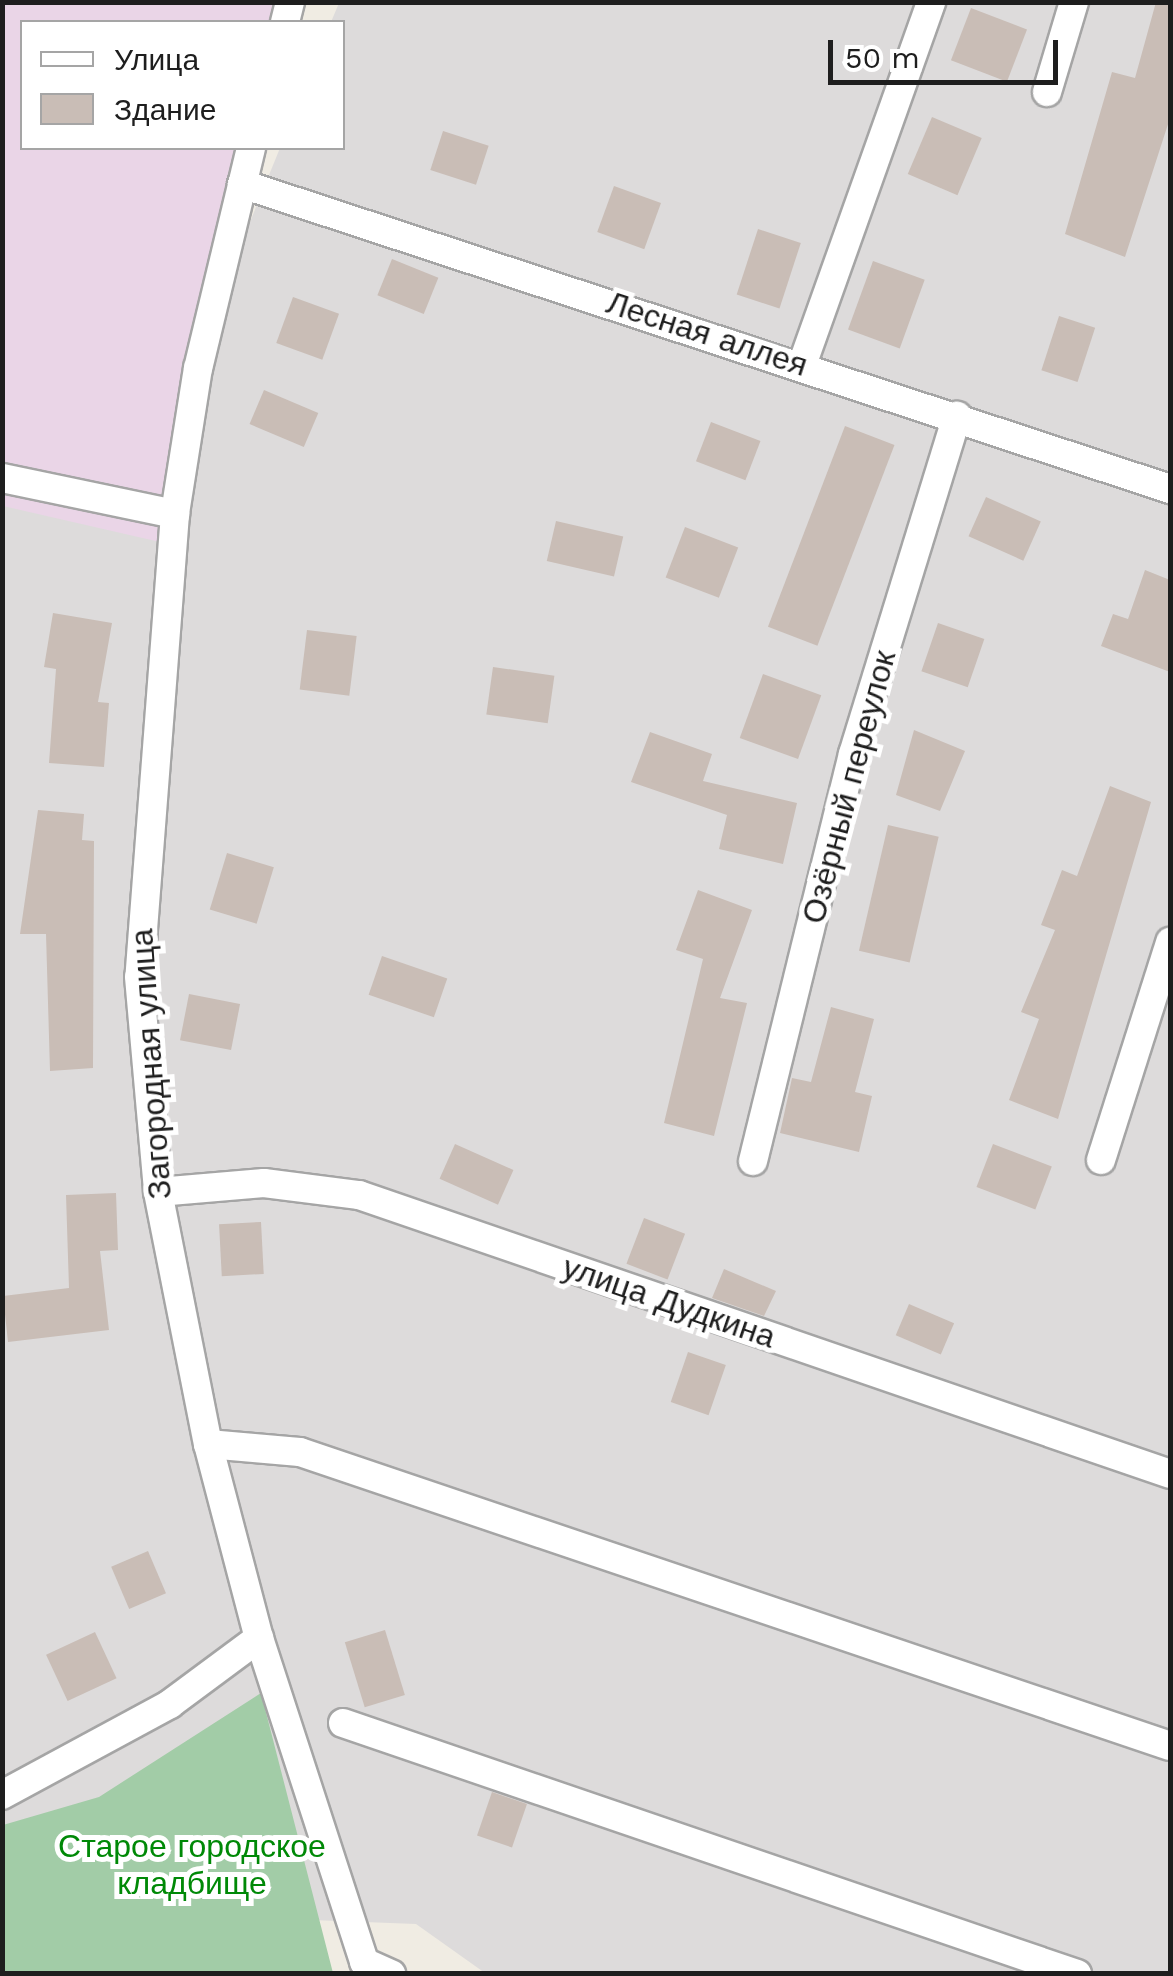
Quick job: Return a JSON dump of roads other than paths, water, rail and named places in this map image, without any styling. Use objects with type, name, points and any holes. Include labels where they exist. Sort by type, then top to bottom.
[{"type":"street","points":[[802,364],[931,2]]},
{"type":"street","points":[[1047,92],[1074,2]]},
{"type":"street","name":"Загородная улица","points":[[250,150],[175,514],[139,886],[158,1192],[208,1444],[259,1638],[364,1962],[390,1974]]},
{"type":"street","name":"Лесная аллея","points":[[242,184],[802,364],[1170,489]]},
{"type":"street","name":"Озёрный переулок","points":[[752,1161],[854,754],[958,416]]},
{"type":"street","points":[[2,478],[175,514]]},
{"type":"street","points":[[1101,1160],[1170,942]]},
{"type":"street","name":"улица Дудкина","points":[[158,1192],[264,1183],[359,1195],[1170,1474]]},
{"type":"street","points":[[208,1444],[300,1452],[1170,1746]]},
{"type":"street","points":[[2,1795],[170,1704],[259,1638]]},
{"type":"street","points":[[343,1723],[1077,1974]]},
{"type":"park label","name":"Старое городское кладбище","points":[[192,1866]]}]
